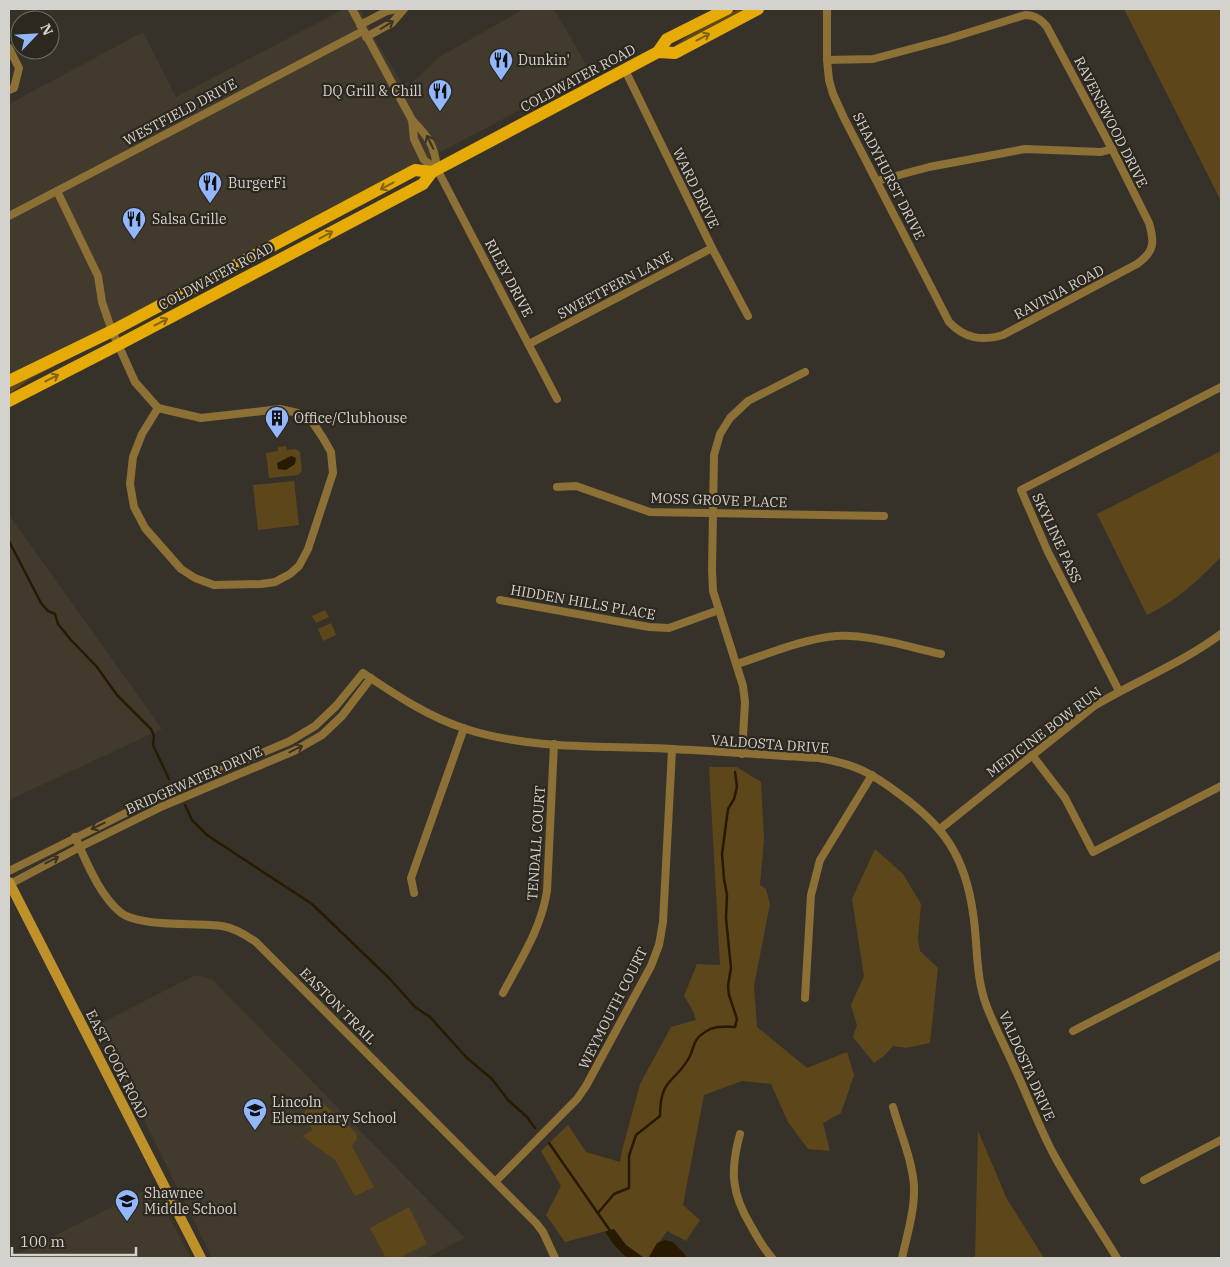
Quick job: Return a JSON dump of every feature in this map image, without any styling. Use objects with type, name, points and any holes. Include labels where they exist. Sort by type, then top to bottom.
[{"type":"main road","name":"COLDWATER ROAD","points":[[9,401],[423,184],[434,170],[658,52],[667,39],[727,9]]},
{"type":"main road","name":"COLDWATER ROAD","points":[[658,52],[674,53],[758,9]]},
{"type":"main road","name":"COLDWATER ROAD","points":[[9,381],[112,331],[415,170],[434,170]]},
{"type":"main road","name":"EAST COOK ROAD","points":[[9,883],[201,1258]]},
{"type":"street","name":"RILEY DRIVE","points":[[352,9],[412,120],[426,134],[436,153],[434,170]]},
{"type":"street","points":[[363,31],[387,11],[397,9]]},
{"type":"street","points":[[363,31],[392,22],[404,9]]},
{"type":"street","name":"SHADYHURST DRIVE","points":[[827,9],[827,60],[833,94],[949,322],[956,329],[971,338]]},
{"type":"street","name":"RAVENSWOOD DRIVE","points":[[827,60],[873,59],[948,39],[1013,18],[1032,15],[1042,20],[1048,27],[1112,149],[1148,223],[1152,234],[1151,250]]},
{"type":"street","name":"WESTFIELD DRIVE","points":[[9,216],[363,31]]},
{"type":"street","points":[[9,48],[19,68],[14,88],[9,90]]},
{"type":"street","name":"WARD DRIVE","points":[[625,70],[712,248],[748,316]]},
{"type":"street","name":"RILEY DRIVE","points":[[412,120],[414,139],[424,160],[434,170],[557,399]]},
{"type":"street","points":[[877,180],[929,167],[1025,148],[1100,152],[1112,149]]},
{"type":"street","points":[[57,191],[98,276],[102,302],[118,345],[136,382],[158,408],[201,418],[280,409],[298,413],[313,423],[323,438],[331,452],[333,474],[308,549],[299,566],[290,574],[275,582],[261,584],[214,584],[195,578],[181,569],[145,528],[134,508],[130,484],[133,457],[142,434],[158,408]]},
{"type":"street","name":"SWEETFERN LANE","points":[[529,344],[712,248]]},
{"type":"street","name":"RAVINIA ROAD","points":[[971,338],[990,339],[1019,328],[1137,264],[1148,256],[1151,250]]},
{"type":"street","points":[[742,754],[745,702],[743,686],[713,591],[714,455],[720,434],[730,418],[748,402],[805,372]]},
{"type":"street","name":"SKYLINE PASS","points":[[1119,691],[1048,552],[1021,490],[1221,387]]},
{"type":"street","name":"MOSS GROVE PLACE","points":[[557,487],[576,486],[650,512],[884,516]]},
{"type":"street","name":"HIDDEN HILLS PLACE","points":[[500,600],[649,627],[669,628],[719,610]]},
{"type":"street","name":"MEDICINE BOW RUN","points":[[940,829],[1094,706],[1206,646],[1221,634]]},
{"type":"street","points":[[737,664],[819,638],[838,636],[866,638],[941,654]]},
{"type":"street","name":"VALDOSTA DRIVE","points":[[364,673],[403,700],[433,715],[464,728],[496,738],[554,744],[834,760],[861,768],[914,805],[940,829],[962,868],[969,890],[979,978],[987,1007],[1053,1153],[1117,1258]]},
{"type":"street","name":"BRIDGEWATER DRIVE","points":[[9,871],[160,796],[290,741],[315,726],[336,706],[364,673]]},
{"type":"street","name":"BRIDGEWATER DRIVE","points":[[9,883],[163,806],[294,751],[322,735],[342,716],[371,678]]},
{"type":"street","points":[[414,893],[411,878],[464,728]]},
{"type":"street","name":"TENDALL COURT","points":[[503,993],[544,912],[547,891],[554,744]]},
{"type":"street","name":"WEYMOUTH COURT","points":[[496,1181],[582,1093],[651,966],[659,946],[663,922],[672,750]]},
{"type":"street","points":[[1032,755],[1065,798],[1093,852],[1221,786]]},
{"type":"street","points":[[805,998],[811,895],[820,860],[872,775]]},
{"type":"street","name":"EASTON TRAIL","points":[[75,837],[102,892],[122,914],[145,922],[222,926],[241,932],[256,942],[496,1181],[543,1232],[555,1258]]},
{"type":"street","points":[[1073,1031],[1221,955]]},
{"type":"street","points":[[893,1107],[914,1185],[912,1209],[902,1258]]},
{"type":"street","points":[[740,1134],[734,1156],[733,1174],[736,1195],[743,1213],[764,1249],[772,1258]]},
{"type":"street","points":[[1144,1180],[1221,1140]]},
{"type":"shaded area","points":[[344,9],[360,9],[376,41],[402,83],[412,83],[439,57],[524,9],[554,9],[591,73],[99,331],[9,374],[9,104],[143,32],[176,97]]},
{"type":"shaded area","points":[[738,9],[747,9],[672,48],[692,33]]},
{"type":"shaded area","points":[[1124,9],[1221,9],[1221,201]]},
{"type":"shaded area","points":[[55,365],[30,379],[9,394],[9,388]]},
{"type":"shaded area","points":[[286,446],[287,450],[296,449],[300,452],[302,471],[298,475],[269,478],[266,453],[278,451],[278,447]]},
{"type":"shaded area","points":[[1221,451],[1221,557],[1187,589],[1169,603],[1147,615],[1097,514]]},
{"type":"shaded area","points":[[291,456],[296,458],[295,464],[286,470],[278,469],[277,463]]},
{"type":"shaded area","points":[[294,481],[299,525],[258,530],[253,485]]},
{"type":"shaded area","points":[[9,515],[162,729],[9,800]]},
{"type":"shaded area","points":[[325,610],[329,617],[316,623],[312,616]]},
{"type":"shaded area","points":[[331,623],[336,635],[323,641],[318,629]]},
{"type":"shaded area","points":[[709,767],[737,767],[761,782],[764,840],[760,885],[766,889],[770,904],[754,986],[757,1027],[807,1068],[847,1052],[854,1075],[841,1113],[823,1123],[830,1151],[808,1149],[788,1122],[771,1084],[742,1081],[704,1095],[683,1205],[700,1220],[686,1241],[667,1231],[649,1257],[644,1258],[626,1245],[614,1229],[565,1242],[546,1215],[561,1186],[541,1151],[568,1125],[586,1152],[620,1162],[640,1084],[671,1027],[696,1020],[684,996],[697,964],[720,965]]},
{"type":"shaded area","points":[[875,849],[903,874],[921,904],[918,939],[920,951],[938,968],[930,1043],[906,1048],[893,1046],[874,1063],[853,1037],[857,1025],[851,1005],[864,976],[852,899]]},
{"type":"shaded area","name":"Lincoln Elementary School","points":[[196,975],[212,979],[465,1238],[426,1258],[212,1258],[97,1025]]},
{"type":"shaded area","points":[[317,1098],[356,1133],[357,1139],[352,1146],[374,1187],[355,1196],[335,1160],[302,1136],[313,1130],[302,1115]]},
{"type":"shaded area","points":[[978,1131],[1007,1199],[1044,1258],[975,1258]]},
{"type":"shaded area","name":"Shawnee Middle School","points":[[153,1186],[191,1258],[10,1258]]},
{"type":"shaded area","points":[[409,1207],[427,1244],[399,1258],[386,1258],[370,1228]]},
{"type":"shaded area","points":[[614,1229],[626,1245],[644,1258],[627,1258],[614,1245],[605,1232]]},
{"type":"shaded area","points":[[665,1240],[673,1242],[688,1258],[647,1258],[657,1243]]},
{"type":"waterway","points":[[9,541],[41,603],[48,611],[55,614],[58,624],[71,640],[97,667],[117,695],[151,729],[154,736],[153,745],[169,779]]},
{"type":"waterway","points":[[598,1213],[614,1194],[629,1188],[629,1156],[636,1135],[660,1116],[662,1095],[665,1088],[689,1058],[698,1038],[712,1028],[735,1027],[737,1019],[728,986],[731,968],[726,918],[727,895],[722,854],[728,809],[734,799],[737,787],[735,772]]},
{"type":"waterway","points":[[185,805],[192,820],[207,835],[312,904],[389,978],[415,1007],[430,1017],[466,1057],[492,1079],[508,1100],[527,1117],[535,1128]]},
{"type":"waterway","points":[[549,1143],[611,1232]]},
{"type":"place","name":"Dunkin'","points":[[501,81]]},
{"type":"place","name":"DQ Grill & Chill","points":[[440,112]]},
{"type":"place","name":"BurgerFi","points":[[210,204]]},
{"type":"place","name":"Salsa Grille","points":[[134,240]]},
{"type":"place","name":"Office/Clubhouse","points":[[277,439]]},
{"type":"place","name":"Lincoln Elementary School","points":[[255,1131]]},
{"type":"place","name":"Shawnee Middle School","points":[[127,1222]]}]
